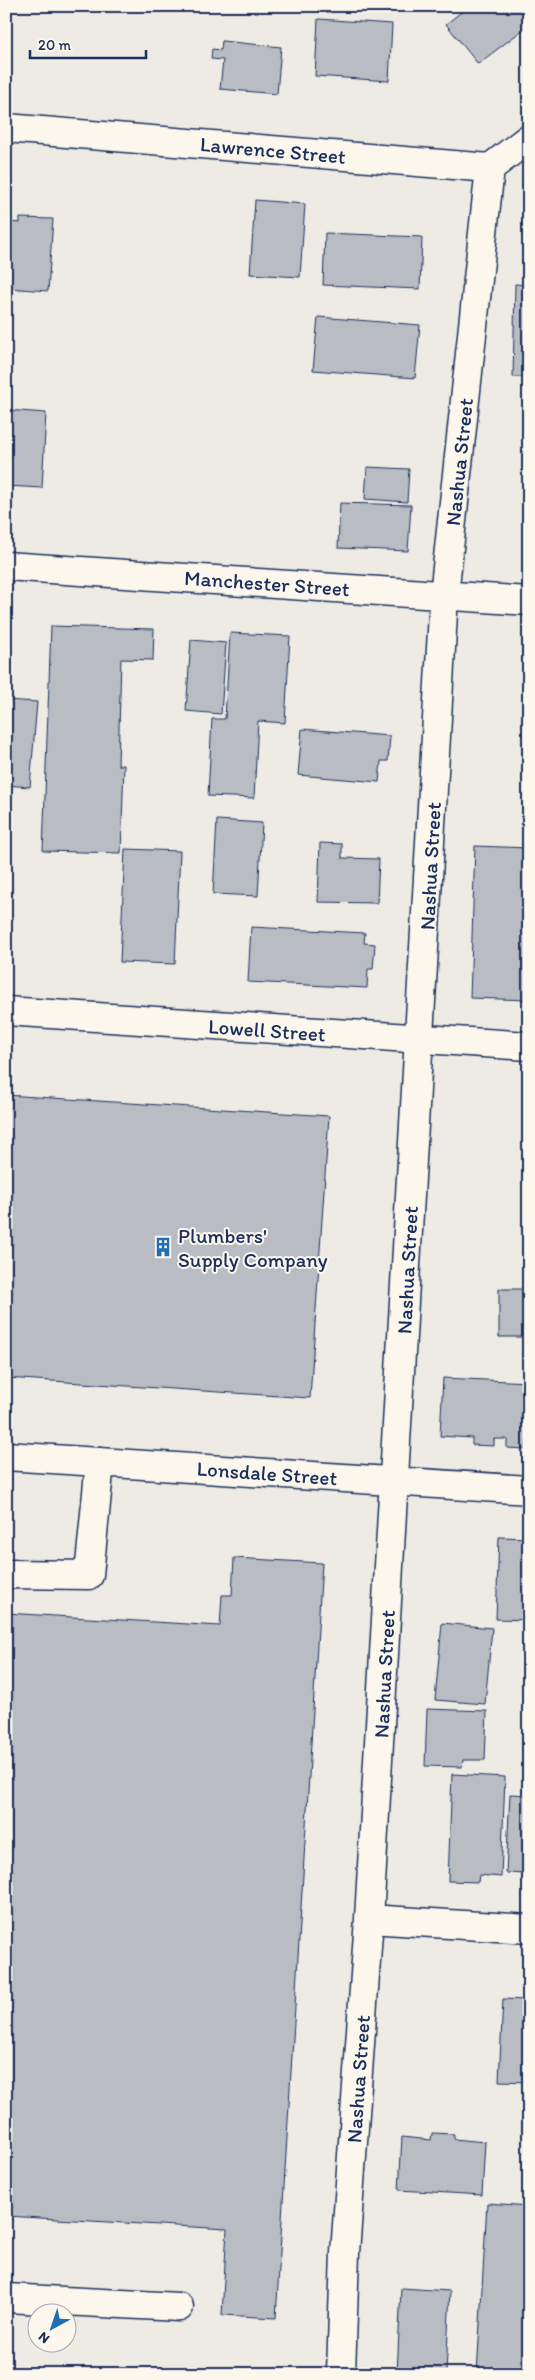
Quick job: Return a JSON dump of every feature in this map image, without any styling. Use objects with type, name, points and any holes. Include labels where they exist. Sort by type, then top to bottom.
[{"type":"street","name":"Lawrence Street","points":[[6,128],[490,168]]},
{"type":"street","points":[[490,168],[529,138]]},
{"type":"street","name":"Nashua Street","points":[[341,2374],[345,2253],[370,1919],[444,595],[490,168]]},
{"type":"street","name":"Manchester Street","points":[[6,566],[529,601]]},
{"type":"street","name":"Lowell Street","points":[[6,1011],[529,1046]]},
{"type":"street","name":"Lonsdale Street","points":[[6,1456],[529,1490]]},
{"type":"street","points":[[6,1574],[89,1575],[100,1462]]},
{"type":"street","points":[[370,1919],[529,1929]]},
{"type":"street","points":[[6,2298],[178,2307]]},
{"type":"building","points":[[469,6],[529,6],[529,25],[478,64],[446,24]]},
{"type":"building","points":[[318,19],[392,24],[389,81],[315,76]]},
{"type":"building","points":[[222,41],[281,47],[277,94],[220,89],[223,60],[211,59],[212,49],[221,50]]},
{"type":"building","points":[[255,200],[305,204],[300,277],[250,274]]},
{"type":"building","points":[[20,218],[53,219],[48,291],[6,288],[9,222],[20,223]]},
{"type":"building","points":[[325,233],[422,237],[420,289],[323,285]]},
{"type":"building","points":[[515,284],[529,285],[529,377],[513,377]]},
{"type":"building","points":[[318,317],[420,325],[415,378],[313,370]]},
{"type":"building","points":[[6,410],[46,413],[42,488],[6,486]]},
{"type":"building","points":[[367,467],[409,469],[407,502],[365,499]]},
{"type":"building","points":[[340,503],[411,505],[408,551],[338,548]]},
{"type":"building","points":[[51,626],[154,629],[153,660],[121,659],[118,765],[124,765],[121,853],[43,851]]},
{"type":"building","points":[[230,633],[290,636],[285,723],[258,721],[254,798],[208,796],[212,719],[225,719]]},
{"type":"building","points":[[191,640],[226,643],[221,714],[186,711]]},
{"type":"building","points":[[6,700],[37,702],[30,787],[6,785]]},
{"type":"building","points":[[302,729],[390,736],[388,761],[381,761],[379,782],[298,775]]},
{"type":"building","points":[[217,820],[262,823],[258,896],[213,894]]},
{"type":"building","points":[[320,843],[342,844],[342,858],[379,859],[377,903],[318,902]]},
{"type":"building","points":[[475,846],[529,848],[529,1000],[470,998]]},
{"type":"building","points":[[125,849],[180,851],[175,964],[120,962]]},
{"type":"building","points":[[251,927],[365,933],[364,943],[375,944],[373,969],[368,969],[367,988],[248,982]]},
{"type":"building","name":"Plumbers' Supply Company","points":[[6,1095],[329,1116],[310,1398],[6,1378]]},
{"type":"building","points":[[499,1289],[529,1289],[529,1337],[499,1337]]},
{"type":"building","points":[[443,1378],[529,1382],[529,1440],[527,1440],[526,1449],[507,1448],[507,1439],[494,1439],[494,1446],[472,1445],[472,1438],[440,1436]]},
{"type":"building","points":[[499,1537],[529,1538],[529,1620],[496,1619]]},
{"type":"building","points":[[234,1558],[322,1563],[276,2318],[222,2315],[227,2229],[6,2216],[6,1613],[220,1626],[222,1595],[232,1595]]},
{"type":"building","points":[[442,1623],[492,1628],[485,1704],[435,1700]]},
{"type":"building","points":[[427,1709],[487,1711],[485,1760],[463,1760],[462,1767],[425,1766]]},
{"type":"building","points":[[452,1774],[505,1777],[501,1877],[479,1875],[478,1882],[448,1881]]},
{"type":"building","points":[[510,1794],[529,1795],[529,1880],[525,1880],[526,1874],[506,1873]]},
{"type":"building","points":[[527,1991],[529,2082],[499,2081],[503,1999],[527,2000]]},
{"type":"building","points":[[432,2133],[454,2134],[454,2139],[485,2142],[482,2195],[399,2190],[402,2137],[431,2140]]},
{"type":"building","points":[[487,2203],[529,2206],[528,2374],[477,2374]]},
{"type":"building","points":[[401,2288],[450,2291],[446,2374],[397,2374]]},
{"type":"place","name":"Plumbers' Supply Company","points":[[163,1247]]}]
